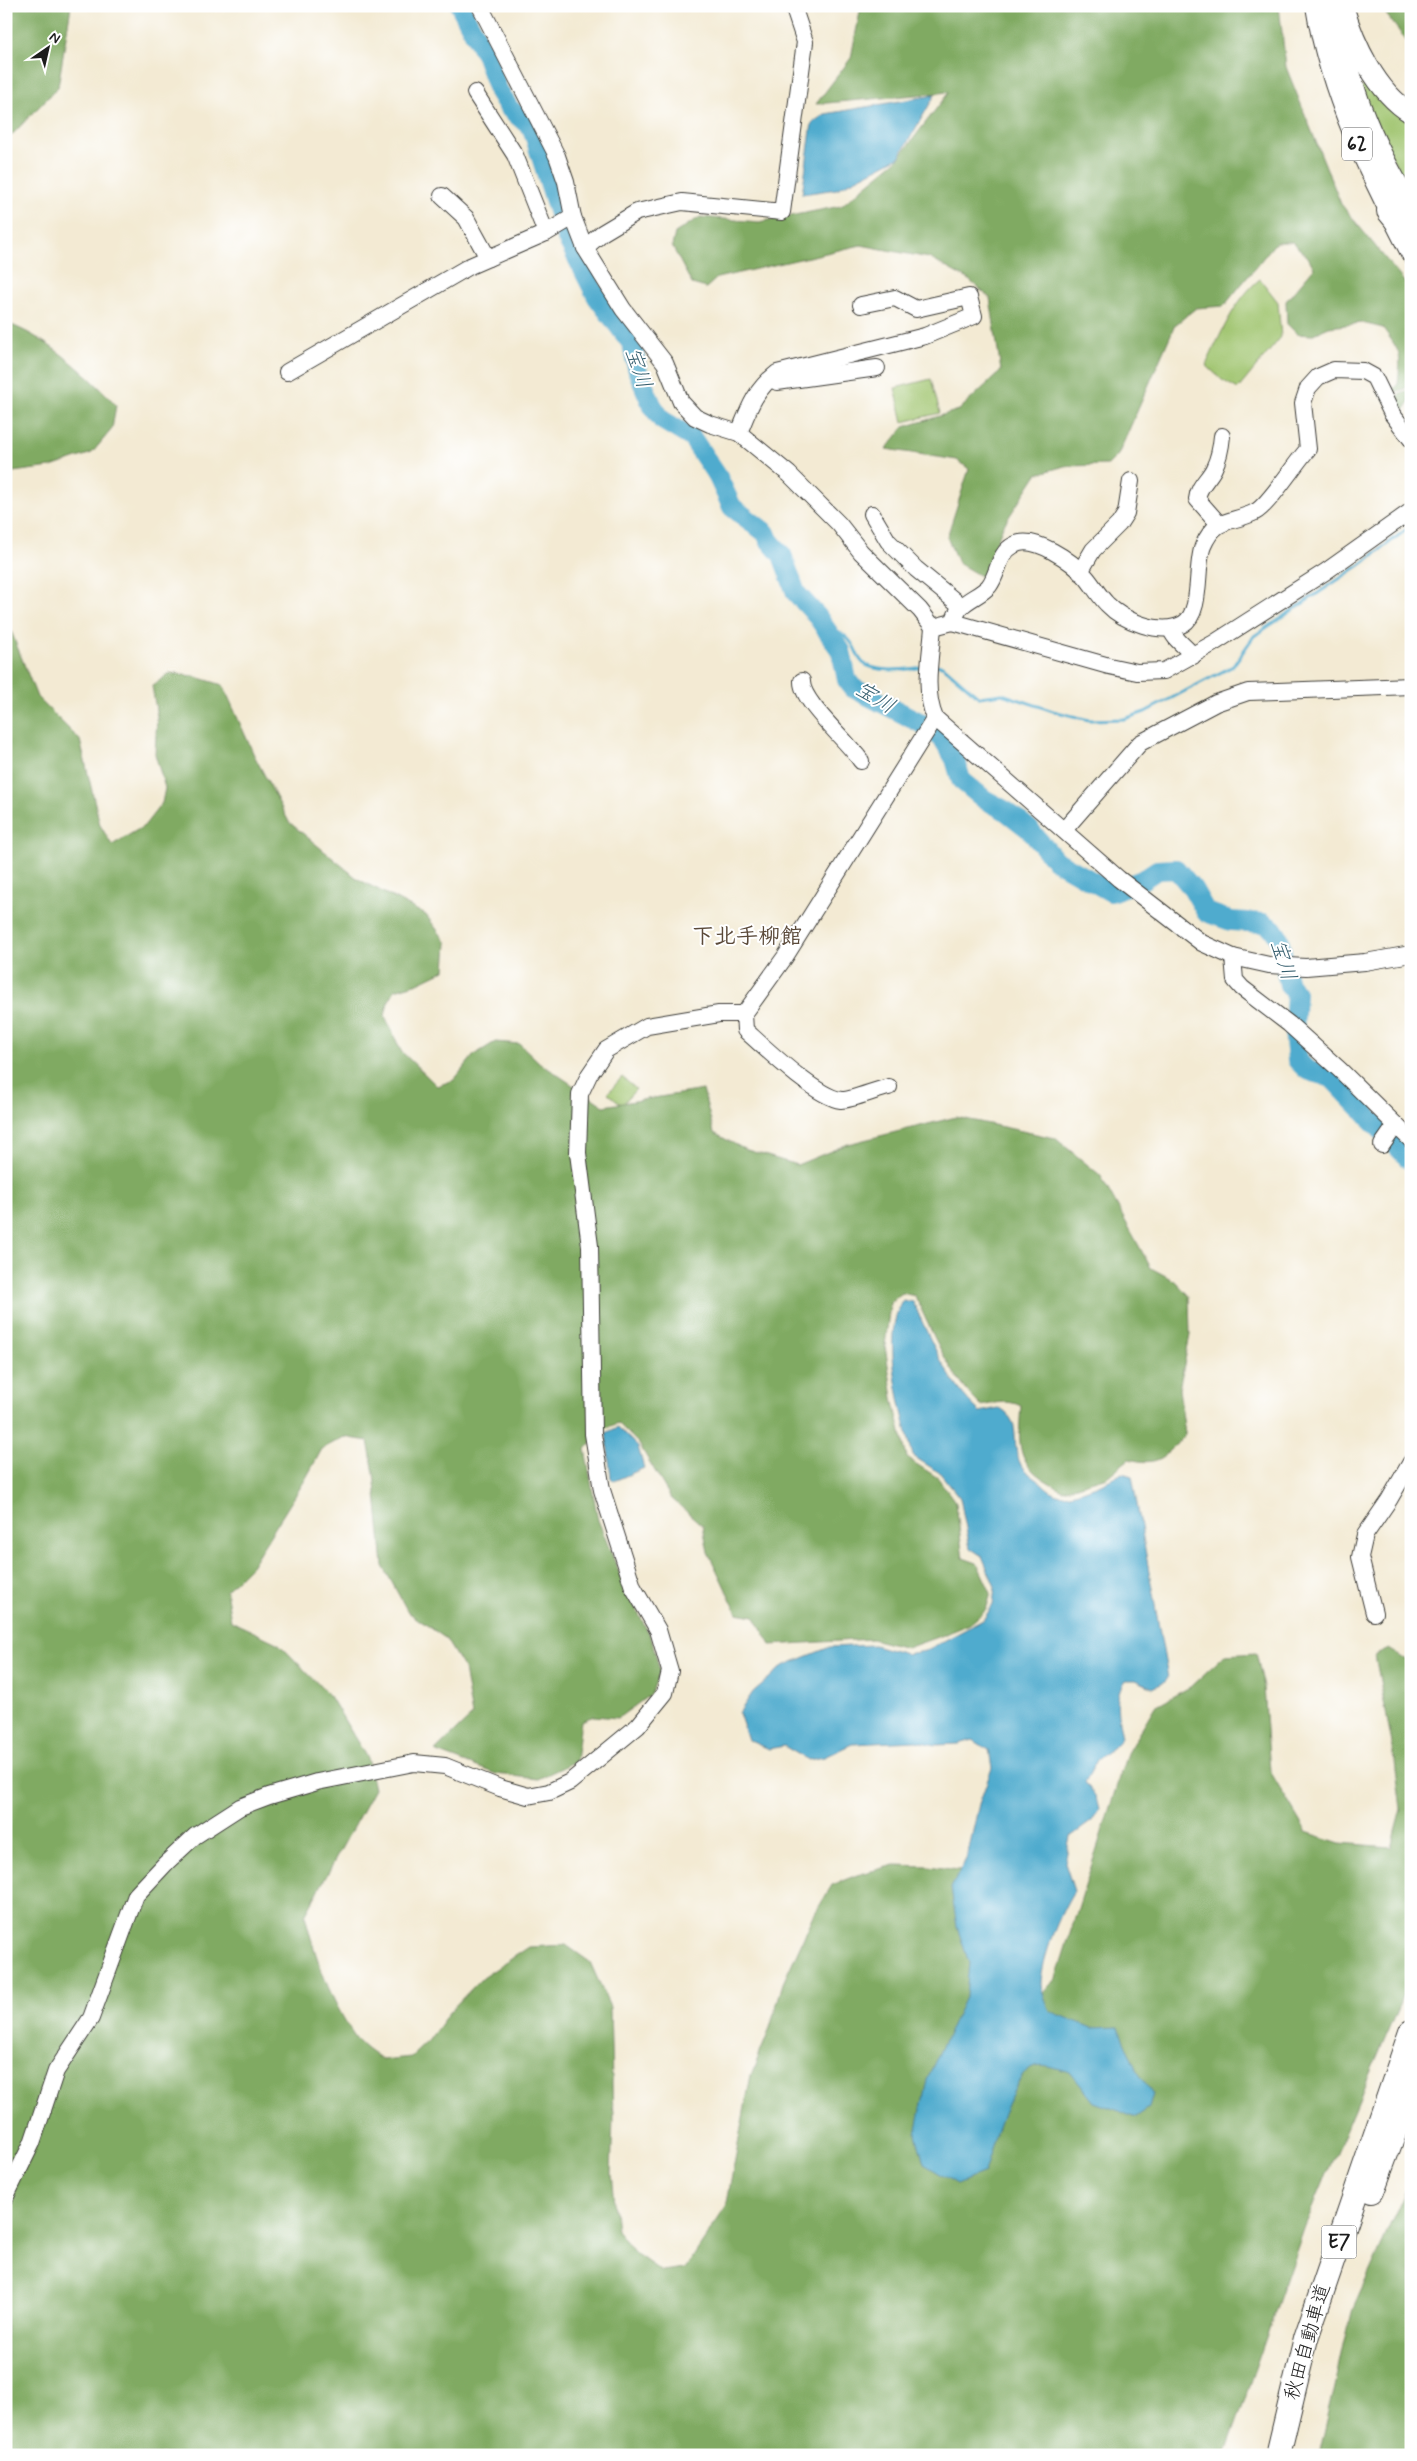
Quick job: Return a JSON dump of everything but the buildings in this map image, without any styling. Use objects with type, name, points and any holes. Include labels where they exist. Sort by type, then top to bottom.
[{"type":"highway","points":[[1333,6],[1347,70],[1364,120],[1387,170],[1400,212],[1411,238]]},
{"type":"highway","name":"秋田自動車道","points":[[1279,2455],[1306,2338],[1411,2032]]},
{"type":"highway","name":"秋田自動車道","points":[[1279,2455],[1352,2244],[1411,2087]]},
{"type":"main road","name":"62","points":[[1316,6],[1332,74],[1343,109],[1359,150],[1400,212],[1411,253]]},
{"type":"main road","points":[[1343,6],[1363,54],[1383,88],[1411,113]]},
{"type":"street","points":[[480,6],[556,156],[566,182],[570,218],[585,248],[623,309],[665,363],[681,402],[695,417],[739,433],[789,474],[839,524],[861,552],[920,610],[933,627],[930,659],[930,724],[785,957],[744,1014],[745,1030],[775,1056],[824,1093],[841,1100],[889,1087]]},
{"type":"street","points":[[585,248],[602,233],[637,212],[682,202],[782,212],[804,42],[793,6]]},
{"type":"street","points":[[475,93],[515,155],[549,231]]},
{"type":"street","points":[[442,196],[466,218],[488,258]]},
{"type":"street","points":[[287,372],[470,266],[549,231],[570,218]]},
{"type":"street","points":[[739,433],[762,384],[777,373],[924,336],[974,316],[969,297],[916,309],[895,298],[861,305]]},
{"type":"street","points":[[762,384],[877,368]]},
{"type":"street","points":[[953,622],[961,606],[980,595],[989,585],[1001,558],[1015,544],[1028,542],[1040,544],[1068,561],[1107,604],[1127,618],[1148,626],[1171,629],[1185,623],[1194,608],[1199,561],[1203,546],[1219,524],[1256,512],[1308,448],[1303,403],[1308,388],[1318,376],[1334,370],[1363,370],[1374,377],[1392,414],[1411,438]]},
{"type":"street","points":[[1219,524],[1196,499],[1198,492],[1214,469],[1220,454],[1222,436]]},
{"type":"street","points":[[1080,572],[1093,550],[1119,524],[1126,513],[1131,481]]},
{"type":"street","points":[[933,627],[953,622],[1109,666],[1137,672],[1164,671],[1193,656],[1325,572],[1411,511]]},
{"type":"street","points":[[872,514],[888,541],[916,570],[961,606]]},
{"type":"street","points":[[1171,629],[1172,635],[1187,647],[1193,656]]},
{"type":"street","points":[[802,681],[802,688],[824,719],[861,760]]},
{"type":"street","points":[[1064,830],[1140,743],[1216,703],[1248,692],[1411,686]]},
{"type":"street","points":[[930,724],[1064,830],[1119,880],[1202,943],[1233,957],[1269,964],[1306,967],[1365,962],[1411,954]]},
{"type":"street","points":[[1233,957],[1235,980],[1289,1024],[1411,1140]]},
{"type":"street","points":[[6,2196],[32,2143],[56,2071],[91,2018],[136,1895],[195,1836],[240,1808],[269,1796],[317,1782],[414,1763],[445,1766],[500,1788],[528,1796],[549,1792],[570,1782],[638,1726],[665,1693],[670,1671],[658,1630],[633,1587],[602,1490],[593,1434],[590,1246],[578,1153],[580,1094],[589,1075],[606,1050],[647,1026],[719,1014],[744,1014]]},
{"type":"street","points":[[1382,1145],[1396,1125]]},
{"type":"street","points":[[1374,1613],[1360,1557],[1365,1535],[1389,1500],[1411,1462]]},
{"type":"green space","points":[[6,6],[71,6],[58,87],[6,141]]},
{"type":"green space","points":[[861,6],[1279,6],[1286,67],[1341,204],[1411,290],[1411,384],[1407,388],[1393,393],[1393,389],[1398,384],[1400,359],[1397,349],[1383,328],[1362,323],[1329,327],[1311,335],[1297,334],[1287,324],[1286,301],[1314,268],[1308,257],[1292,242],[1276,242],[1224,306],[1196,308],[1175,325],[1118,455],[1108,465],[1065,466],[1037,474],[1003,526],[982,577],[958,563],[947,537],[969,469],[957,460],[886,449],[904,427],[959,410],[1001,371],[990,298],[969,280],[929,258],[861,245],[717,278],[706,288],[692,284],[672,246],[675,233],[700,217],[759,222],[841,206],[897,160],[949,92],[816,104],[851,58]]},
{"type":"green space","points":[[1380,6],[1411,6],[1411,47]]},
{"type":"green space","points":[[1372,82],[1411,119],[1411,197],[1359,89]]},
{"type":"green space","points":[[1260,279],[1278,302],[1281,337],[1238,389],[1222,380],[1206,365],[1235,308]]},
{"type":"green space","points":[[6,323],[51,346],[79,369],[116,405],[112,429],[92,453],[51,467],[13,472],[6,470]]},
{"type":"green space","points":[[931,379],[940,413],[903,422],[895,388]]},
{"type":"green space","points":[[1411,389],[1408,404],[1404,410],[1397,414],[1394,402],[1397,396]]},
{"type":"green space","points":[[6,624],[11,631],[37,697],[80,740],[100,825],[112,845],[144,826],[162,803],[165,788],[155,754],[157,716],[152,686],[170,673],[193,676],[223,685],[254,755],[289,822],[358,879],[426,915],[447,943],[445,970],[418,983],[395,990],[388,1002],[385,1016],[401,1051],[437,1086],[454,1080],[474,1055],[495,1042],[520,1044],[540,1063],[604,1106],[703,1090],[714,1133],[744,1149],[797,1165],[848,1144],[956,1117],[1055,1138],[1100,1175],[1151,1268],[1175,1281],[1189,1296],[1190,1335],[1179,1389],[1185,1434],[1162,1458],[1148,1462],[1129,1459],[1107,1477],[1063,1490],[1037,1474],[1024,1458],[1020,1436],[1021,1406],[1006,1402],[981,1406],[970,1395],[951,1368],[915,1296],[902,1293],[890,1303],[885,1346],[893,1398],[907,1458],[938,1478],[956,1503],[963,1558],[977,1563],[991,1593],[986,1610],[971,1623],[907,1648],[872,1639],[771,1645],[754,1616],[737,1613],[708,1552],[703,1526],[671,1498],[639,1444],[618,1423],[604,1429],[585,1449],[598,1520],[627,1592],[651,1637],[660,1671],[651,1694],[618,1718],[594,1716],[581,1721],[576,1761],[538,1779],[496,1774],[435,1751],[472,1716],[464,1669],[445,1638],[408,1612],[383,1566],[374,1473],[368,1441],[344,1437],[322,1449],[305,1480],[251,1566],[226,1591],[231,1621],[279,1644],[330,1696],[367,1758],[374,1789],[305,1915],[325,1979],[347,2024],[361,2044],[382,2060],[411,2057],[429,2040],[450,2011],[482,1978],[529,1947],[566,1945],[590,1962],[610,2007],[613,2118],[611,2174],[617,2230],[635,2253],[662,2272],[685,2269],[726,2207],[751,2075],[769,2031],[783,1983],[814,1915],[832,1885],[857,1875],[894,1865],[929,1866],[965,1871],[1019,2021],[1056,1978],[1127,1753],[1155,1706],[1190,1687],[1225,1655],[1256,1653],[1264,1687],[1270,1771],[1306,1832],[1340,1843],[1391,1847],[1401,1809],[1394,1754],[1375,1655],[1388,1649],[1411,1663],[1411,1977],[1305,2226],[1225,2455],[6,2455]]},
{"type":"green space","points":[[622,1077],[636,1089],[622,1105],[608,1093]]},
{"type":"green space","points":[[1411,2179],[1411,2455],[1319,2455],[1352,2311]]},
{"type":"water","points":[[935,95],[899,157],[837,189],[802,194],[812,123],[825,114]]},
{"type":"water","points":[[903,1300],[913,1302],[941,1361],[969,1401],[980,1412],[998,1408],[1011,1419],[1014,1425],[1016,1448],[1021,1465],[1049,1490],[1057,1494],[1071,1494],[1099,1485],[1122,1473],[1132,1476],[1168,1678],[1165,1682],[1153,1688],[1136,1680],[1125,1680],[1121,1687],[1118,1707],[1122,1737],[1117,1744],[1097,1760],[1085,1782],[1096,1797],[1099,1809],[1092,1821],[1070,1837],[1065,1863],[1074,1891],[1052,1936],[1044,1963],[1041,1985],[1050,2011],[1092,2028],[1118,2027],[1137,2071],[1153,2094],[1149,2108],[1136,2117],[1094,2102],[1070,2072],[1048,2066],[1035,2066],[1026,2071],[1011,2096],[997,2131],[984,2173],[957,2184],[924,2164],[916,2134],[927,2079],[966,1995],[969,1963],[957,1927],[951,1888],[967,1857],[979,1804],[992,1768],[989,1750],[973,1740],[959,1744],[936,1745],[916,1741],[852,1744],[824,1757],[808,1760],[784,1746],[768,1749],[748,1740],[739,1713],[753,1692],[783,1666],[830,1647],[874,1645],[906,1654],[925,1651],[983,1620],[993,1605],[995,1587],[982,1556],[970,1548],[960,1498],[940,1473],[913,1456],[899,1398],[893,1355],[893,1334],[896,1316]]},
{"type":"water","points":[[618,1427],[638,1447],[644,1468],[614,1481],[611,1478],[606,1433]]},
{"type":"waterway","name":"宝川","points":[[460,6],[486,56],[498,90],[509,108],[532,128],[566,236],[597,297],[632,344],[638,372],[652,405],[662,420],[692,438],[718,477],[732,507],[766,533],[769,540],[782,555],[796,593],[817,616],[841,651],[847,680],[853,688],[921,723],[943,739],[955,759],[961,780],[984,799],[1006,811],[1029,829],[1055,860],[1111,892],[1142,880],[1157,870],[1176,869],[1193,889],[1206,912],[1231,921],[1263,923],[1273,929],[1279,938],[1289,985],[1296,993],[1294,1031],[1297,1060],[1307,1070],[1332,1078],[1411,1161]]},
{"type":"waterway","points":[[933,665],[943,666],[979,697],[1002,694],[1053,711],[1089,720],[1124,719],[1145,712],[1233,666],[1254,636],[1360,565],[1411,526]]},
{"type":"waterway","points":[[825,627],[847,637],[853,644],[860,660],[876,669],[892,670],[925,667]]},
{"type":"district","name":"下北手柳館","points":[[747,937]]}]
